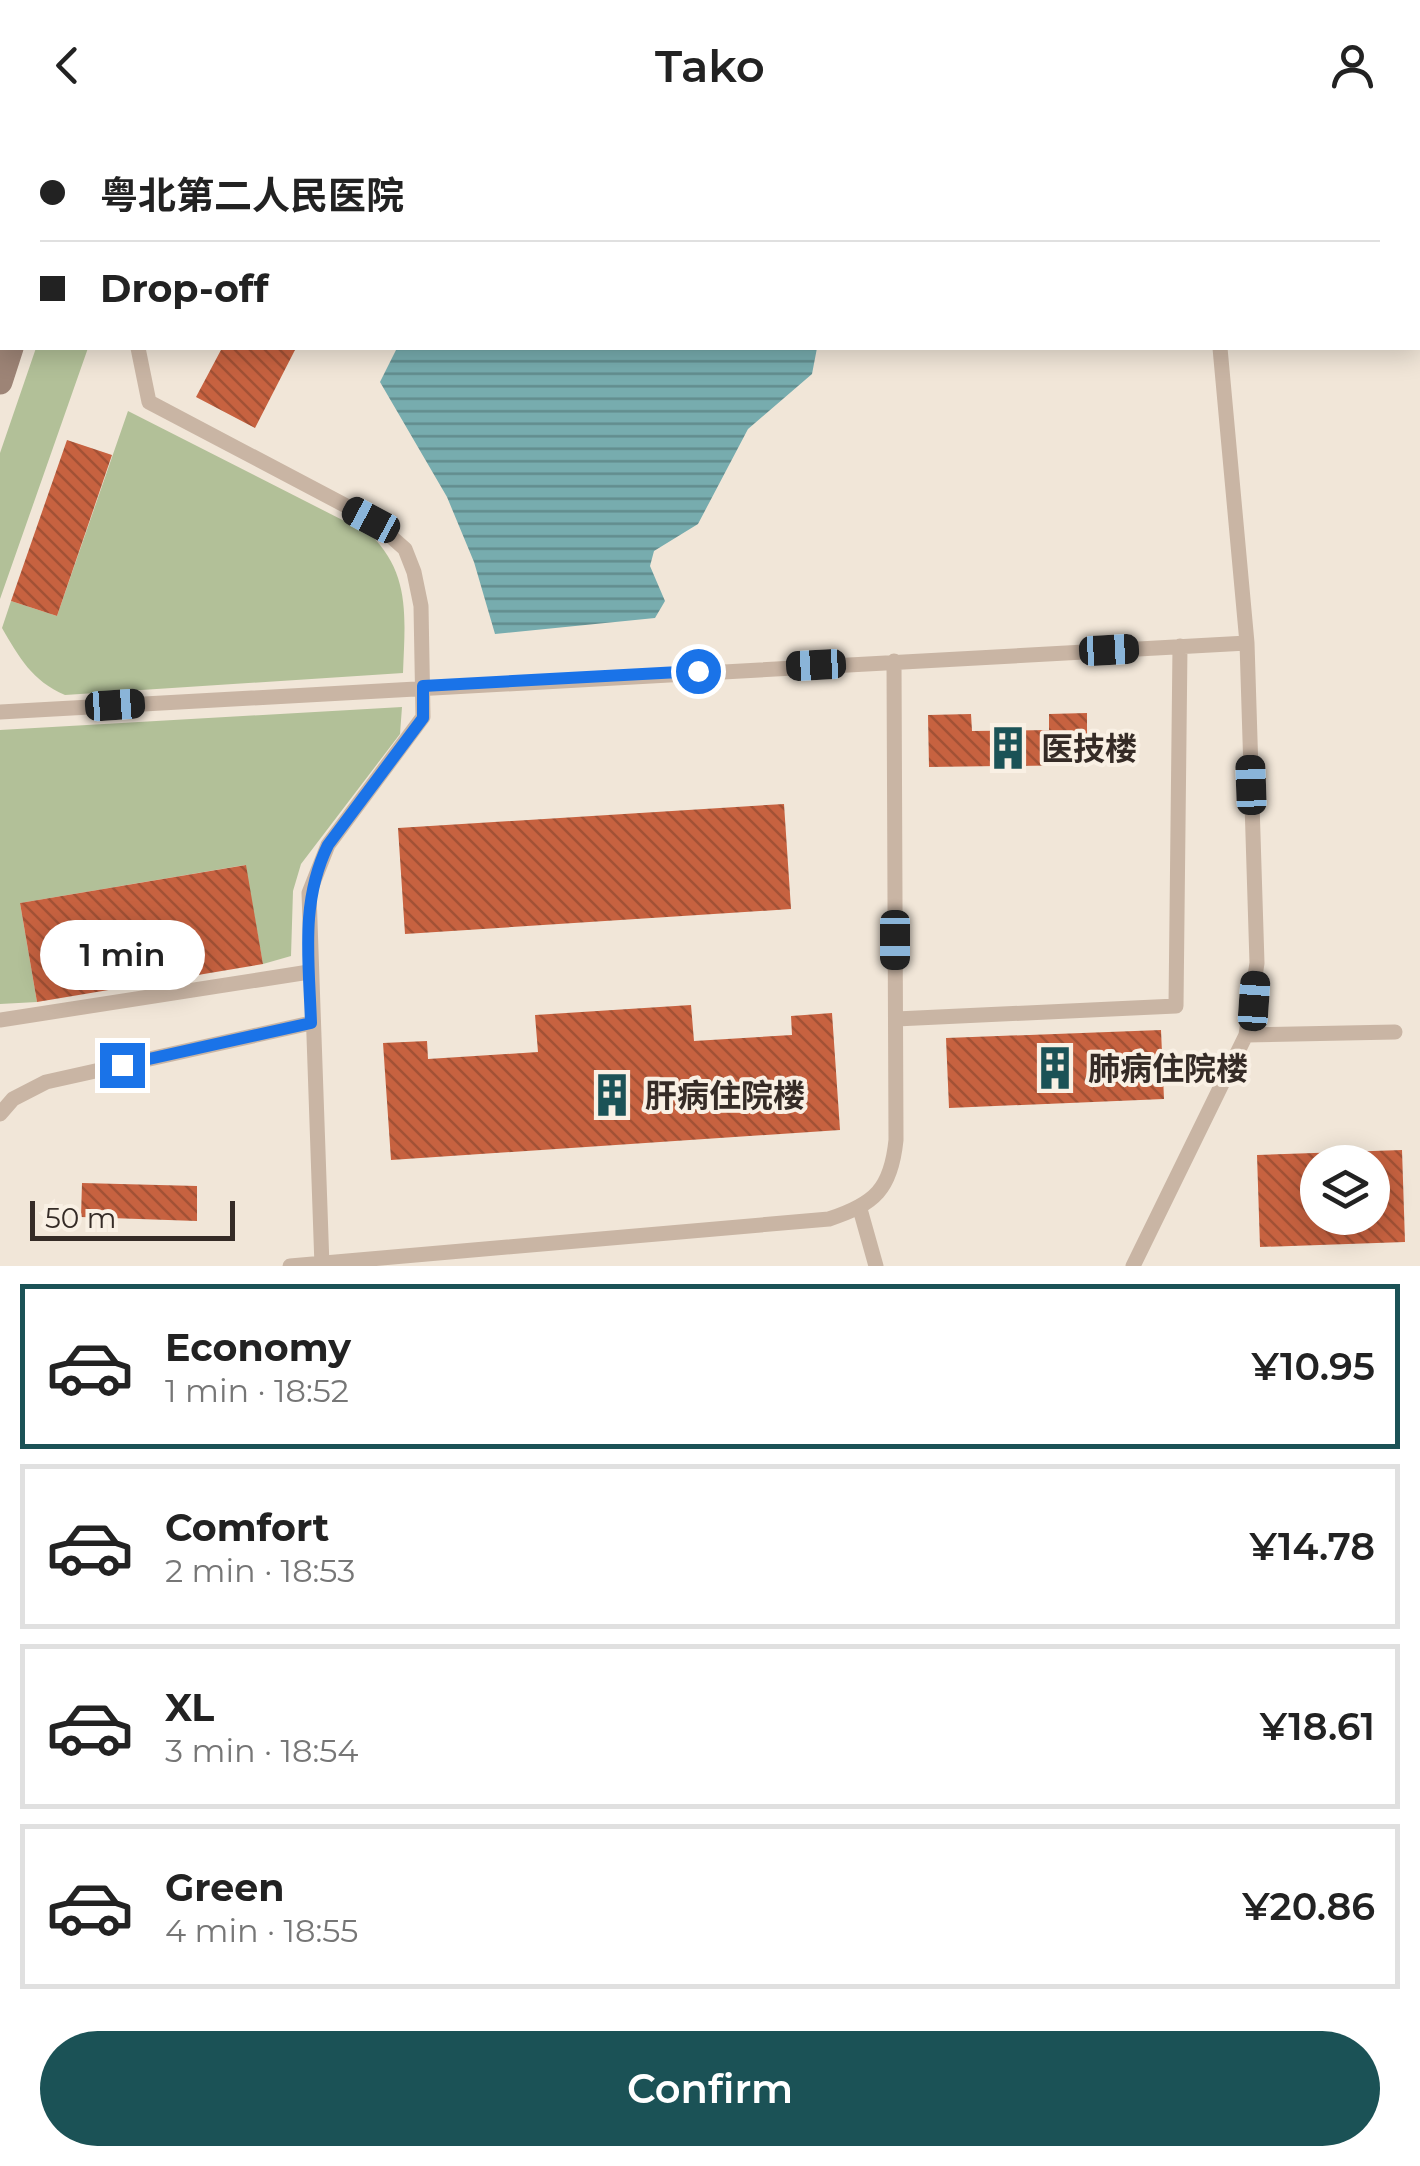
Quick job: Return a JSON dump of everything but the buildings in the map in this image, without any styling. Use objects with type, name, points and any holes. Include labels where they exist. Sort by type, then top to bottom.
[{"type":"main road","points":[[0,382],[11,350]]},
{"type":"lane","points":[[138,350],[149,402],[371,520],[404,549],[421,606],[423,718],[328,845],[317,868],[307,918],[322,1266]]},
{"type":"lane","points":[[1133,1266],[1246,1035],[1257,963],[1247,642],[1220,350]]},
{"type":"lane","points":[[0,712],[1247,642]]},
{"type":"lane","points":[[896,1019],[1176,1006],[1180,646]]},
{"type":"lane","points":[[290,1266],[829,1219],[860,1208],[880,1191],[893,1170],[894,661]]},
{"type":"lane","points":[[0,1020],[309,972]]},
{"type":"lane","points":[[0,1114],[13,1098],[46,1082],[311,1023]]},
{"type":"lane","points":[[1246,1035],[1395,1032]]},
{"type":"lane","points":[[860,1208],[876,1266]]},
{"type":"green space","points":[[35,350],[87,350],[0,599],[0,453]]},
{"type":"green space","points":[[128,411],[370,534],[393,565],[399,581],[404,615],[403,673],[65,695],[35,675],[2,628],[11,601],[57,616]]},
{"type":"green space","points":[[402,707],[400,734],[301,864],[293,891],[291,956],[263,964],[245,865],[20,903],[37,1002],[0,1004],[0,730]]},
{"type":"water","points":[[396,350],[817,350],[812,374],[748,429],[698,524],[654,551],[650,566],[665,601],[655,618],[495,634],[474,562],[447,497],[380,382]]},
{"type":"place","name":"医技楼","points":[[1008,748]]},
{"type":"place","name":"肺病住院楼","points":[[1055,1068]]},
{"type":"place","name":"肝病住院楼","points":[[612,1095]]},
{"type":"route","points":[[122,1065],[311,1023],[307,918],[317,868],[328,845],[423,718],[423,686],[698,671]]}]
